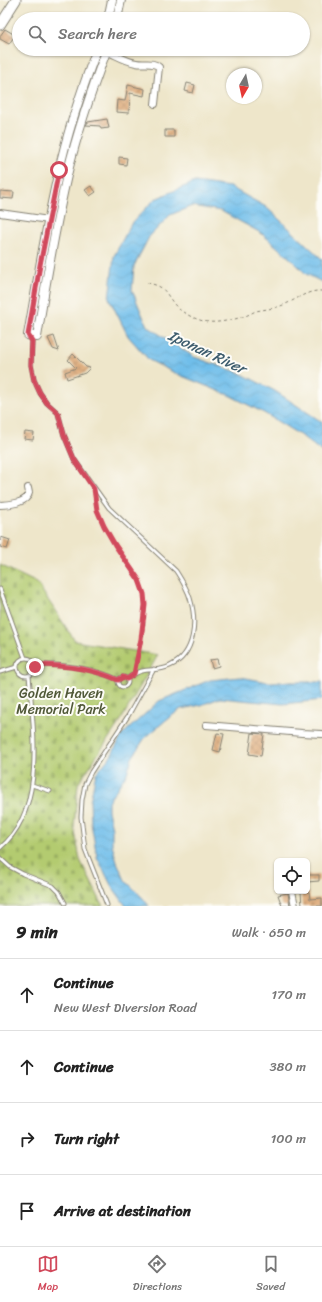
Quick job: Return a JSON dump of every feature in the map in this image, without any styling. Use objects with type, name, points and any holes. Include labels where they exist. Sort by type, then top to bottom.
[{"type":"main road","points":[[0,25],[16,0]]},
{"type":"street","points":[[109,12],[112,0]]},
{"type":"street","points":[[118,12],[121,0]]},
{"type":"street","points":[[32,338],[49,220],[59,170],[83,88],[94,56]]},
{"type":"street","points":[[32,338],[49,267],[68,172],[86,109],[105,56]]},
{"type":"street","points":[[120,56],[130,61],[157,65],[160,71],[155,104]]},
{"type":"street","points":[[0,213],[49,220]]},
{"type":"street","points":[[0,505],[16,503],[27,498],[29,493],[28,488]]},
{"type":"street","points":[[206,725],[322,734]]},
{"type":"street","points":[[293,894],[295,906]]},
{"type":"lane","points":[[32,338],[31,365],[34,380],[47,403],[58,413],[64,435],[74,459],[94,489],[117,518],[176,570],[190,598],[194,627],[191,643],[179,660],[166,668],[145,669],[127,679],[123,677],[118,680]]},
{"type":"lane","points":[[0,589],[25,658]]},
{"type":"lane","points":[[17,667],[20,660],[25,658],[30,659],[35,665]]},
{"type":"lane","points":[[35,665],[56,665],[82,668],[118,680],[119,685],[123,688],[128,684],[127,679]]},
{"type":"lane","points":[[0,848],[12,835],[22,819],[29,802],[32,785],[33,743],[29,675],[34,670],[35,665]]},
{"type":"lane","points":[[0,672],[17,667]]},
{"type":"lane","points":[[17,667],[21,674],[29,675]]},
{"type":"lane","points":[[106,905],[85,849],[81,817],[85,784],[91,772],[128,716],[154,669]]},
{"type":"lane","points":[[32,785],[50,791]]},
{"type":"lane","points":[[0,858],[10,867],[23,874],[53,886],[59,892],[65,903]]},
{"type":"path","points":[[147,283],[162,287],[167,292],[174,305],[198,319],[208,322],[219,322],[243,317],[253,312],[284,305],[314,290],[322,291]]},
{"type":"path","points":[[94,489],[97,510],[104,526],[139,580],[144,594],[144,621],[134,674]]},
{"type":"green space","name":"Golden Haven Memorial Park","points":[[0,565],[37,583],[75,641],[158,655],[121,720],[78,784],[74,826],[80,860],[103,906],[0,906]]},
{"type":"water","points":[[195,182],[230,187],[266,207],[322,259],[322,282],[306,274],[261,233],[221,211],[192,206],[170,215],[149,237],[134,266],[132,290],[147,326],[194,357],[240,373],[275,391],[322,422],[322,452],[303,437],[264,413],[231,396],[177,374],[149,360],[128,336],[109,298],[114,256],[131,224],[155,199]]},
{"type":"water","points":[[241,677],[267,682],[322,682],[322,700],[283,704],[220,698],[201,705],[181,709],[144,739],[132,758],[127,773],[108,802],[108,811],[112,828],[112,845],[117,862],[125,880],[149,906],[126,906],[111,885],[97,857],[91,823],[90,801],[96,773],[111,756],[122,735],[159,701],[210,680]]},
{"type":"building","points":[[5,29],[12,33],[12,40],[9,44],[0,39],[0,36]]},
{"type":"building","points":[[187,83],[195,85],[193,93],[185,91]]},
{"type":"building","points":[[128,85],[145,89],[144,96],[130,93],[129,113],[116,112],[117,100],[125,101]]},
{"type":"building","points":[[107,119],[109,128],[101,129],[100,126],[86,125],[88,122]]},
{"type":"building","points":[[165,130],[174,130],[174,137],[165,137]]},
{"type":"building","points":[[119,157],[127,158],[126,165],[119,164]]},
{"type":"building","points":[[91,186],[96,192],[90,196],[85,190]]},
{"type":"building","points":[[0,191],[14,192],[13,199],[0,198]]},
{"type":"building","points":[[54,336],[59,351],[53,349],[48,338]]},
{"type":"building","points":[[73,354],[86,367],[90,368],[85,373],[67,379],[65,372],[76,368],[68,360]]},
{"type":"building","points":[[25,432],[34,433],[33,440],[24,439]]},
{"type":"building","points":[[1,537],[10,540],[7,549],[0,547]]},
{"type":"building","points":[[217,659],[219,666],[212,668],[210,660]]},
{"type":"building","points":[[217,733],[224,734],[220,752],[213,750]]},
{"type":"building","points":[[252,733],[264,734],[261,756],[249,754]]},
{"type":"building","points":[[310,875],[319,875],[319,881],[310,882]]},
{"type":"building","points":[[288,894],[290,906],[282,906],[278,895]]},
{"type":"building","points":[[301,894],[309,894],[310,899],[322,898],[322,906],[302,906]]},
{"type":"route","points":[[35,667],[35,665],[56,665],[82,668],[98,672],[118,680],[123,677],[127,679],[134,674],[144,621],[145,605],[144,594],[139,580],[128,567],[104,526],[97,510],[94,489],[74,459],[60,425],[58,413],[47,403],[40,393],[34,380],[31,365],[32,341],[28,335],[59,170]]},
{"type":"water label","name":"Iponan River","points":[[207,352]]}]
